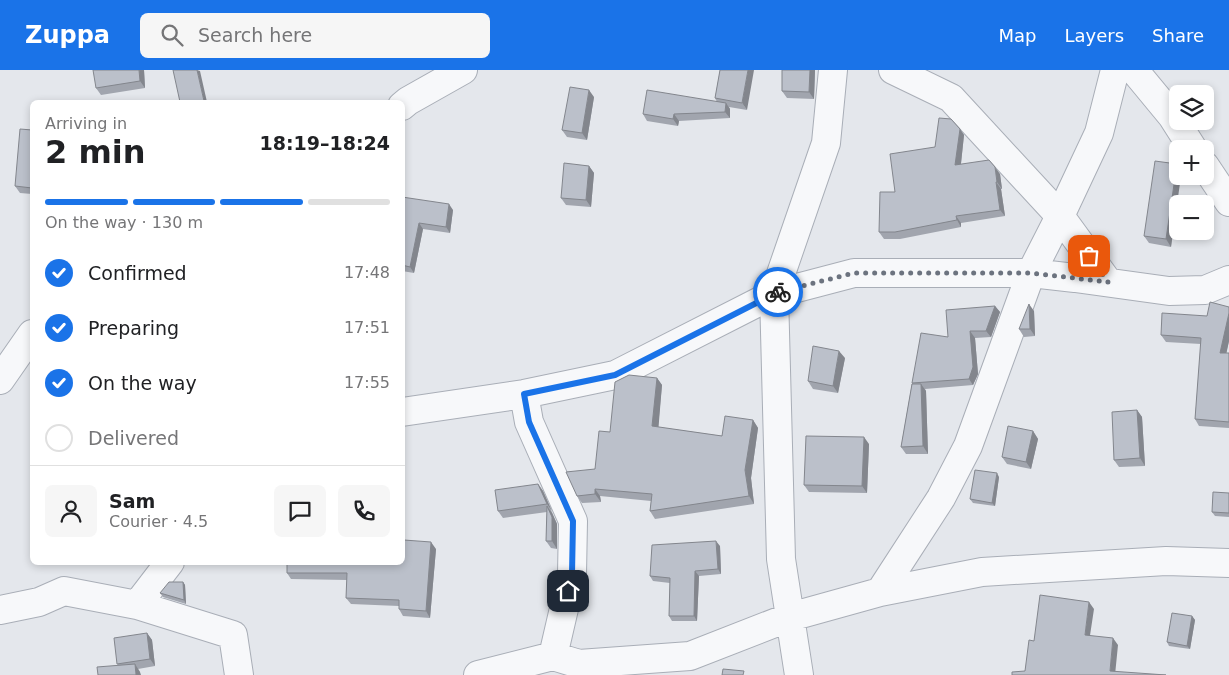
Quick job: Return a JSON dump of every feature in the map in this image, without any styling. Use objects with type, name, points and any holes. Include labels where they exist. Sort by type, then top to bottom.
[{"type":"street","points":[[405,103],[463,70]]},
{"type":"street","points":[[799,675],[781,559],[774,294],[826,143],[833,70]]},
{"type":"street","points":[[894,70],[951,98],[1060,216],[1108,282]]},
{"type":"street","points":[[880,592],[941,498],[968,446],[1031,273],[1099,133],[1115,70]]},
{"type":"street","points":[[1134,70],[1172,116],[1187,140]]},
{"type":"street","points":[[1214,180],[1229,202]]},
{"type":"street","points":[[405,412],[524,394],[615,375],[774,294],[854,273],[1031,273],[1169,291],[1205,290],[1229,280]]},
{"type":"street","points":[[0,380],[30,337]]},
{"type":"street","points":[[524,394],[529,422],[573,521],[572,574],[553,656]]},
{"type":"street","points":[[478,675],[553,656],[579,664],[690,656],[790,617],[880,592],[982,572],[1166,561],[1229,563]]},
{"type":"street","points":[[137,605],[168,565]]},
{"type":"street","points":[[0,610],[39,602],[64,591],[137,605],[232,635],[239,675]]},
{"type":"building","points":[[93,70],[139,70],[140,81],[96,88]]},
{"type":"building","points":[[173,70],[197,70],[204,100],[180,100]]},
{"type":"building","points":[[720,70],[748,70],[742,103],[715,98]]},
{"type":"building","points":[[782,70],[810,70],[809,92],[782,91]]},
{"type":"building","points":[[570,87],[589,90],[582,133],[562,130]]},
{"type":"building","points":[[647,90],[726,103],[725,112],[674,114],[673,119],[643,114]]},
{"type":"building","points":[[939,118],[951,119],[960,129],[955,165],[989,160],[995,167],[1000,210],[956,216],[957,220],[895,232],[879,232],[880,192],[895,192],[890,154],[935,147]]},
{"type":"building","points":[[20,129],[30,130],[30,188],[15,186]]},
{"type":"building","points":[[1155,161],[1169,163],[1169,185],[1174,185],[1172,195],[1169,195],[1169,219],[1166,239],[1144,236]]},
{"type":"building","points":[[564,163],[589,166],[586,200],[561,198]]},
{"type":"building","points":[[405,197],[449,204],[446,227],[419,223],[410,267],[405,266]]},
{"type":"building","points":[[1210,302],[1229,307],[1220,353],[1229,353],[1229,422],[1195,419],[1201,338],[1161,335],[1162,313],[1207,316]]},
{"type":"building","points":[[1029,304],[1030,329],[1019,329]]},
{"type":"building","points":[[995,306],[986,331],[970,331],[973,367],[969,379],[912,383],[921,333],[948,337],[946,310]]},
{"type":"building","points":[[813,346],[839,351],[833,386],[808,381]]},
{"type":"building","points":[[629,375],[657,378],[652,426],[722,436],[725,416],[753,420],[745,470],[749,496],[650,511],[652,494],[595,489],[595,494],[577,496],[566,472],[595,469],[599,431],[610,432],[615,382]]},
{"type":"building","points":[[912,384],[921,384],[923,446],[901,447]]},
{"type":"building","points":[[1137,410],[1140,458],[1114,460],[1112,412]]},
{"type":"building","points":[[1008,426],[1033,431],[1026,462],[1002,457]]},
{"type":"building","points":[[806,436],[864,437],[862,486],[804,485]]},
{"type":"building","points":[[975,470],[997,473],[992,503],[970,499]]},
{"type":"building","points":[[538,484],[547,504],[498,511],[495,490]]},
{"type":"building","points":[[1213,492],[1229,493],[1229,513],[1212,512]]},
{"type":"building","points":[[547,506],[552,517],[552,541],[546,541]]},
{"type":"building","points":[[405,540],[431,542],[426,611],[399,609],[399,600],[346,598],[347,573],[287,573],[287,565],[405,565]]},
{"type":"building","points":[[716,541],[718,569],[695,571],[694,616],[669,616],[670,578],[650,576],[652,545]]},
{"type":"building","points":[[169,582],[183,582],[184,600],[160,593]]},
{"type":"building","points":[[1040,595],[1089,602],[1085,635],[1113,638],[1110,671],[1166,675],[1012,675],[1012,672],[1025,671],[1029,640],[1034,641]]},
{"type":"building","points":[[1172,613],[1192,616],[1187,646],[1167,642]]},
{"type":"building","points":[[147,633],[150,659],[117,664],[114,638]]},
{"type":"building","points":[[135,664],[136,675],[98,675],[97,667]]},
{"type":"building","points":[[723,669],[744,671],[743,675],[722,675]]},
{"type":"way so far","points":[[778,292],[854,273],[1031,273],[1108,282],[1089,256]]},
{"type":"route","points":[[568,591],[572,574],[573,521],[529,422],[524,394],[615,375],[778,292]]}]
